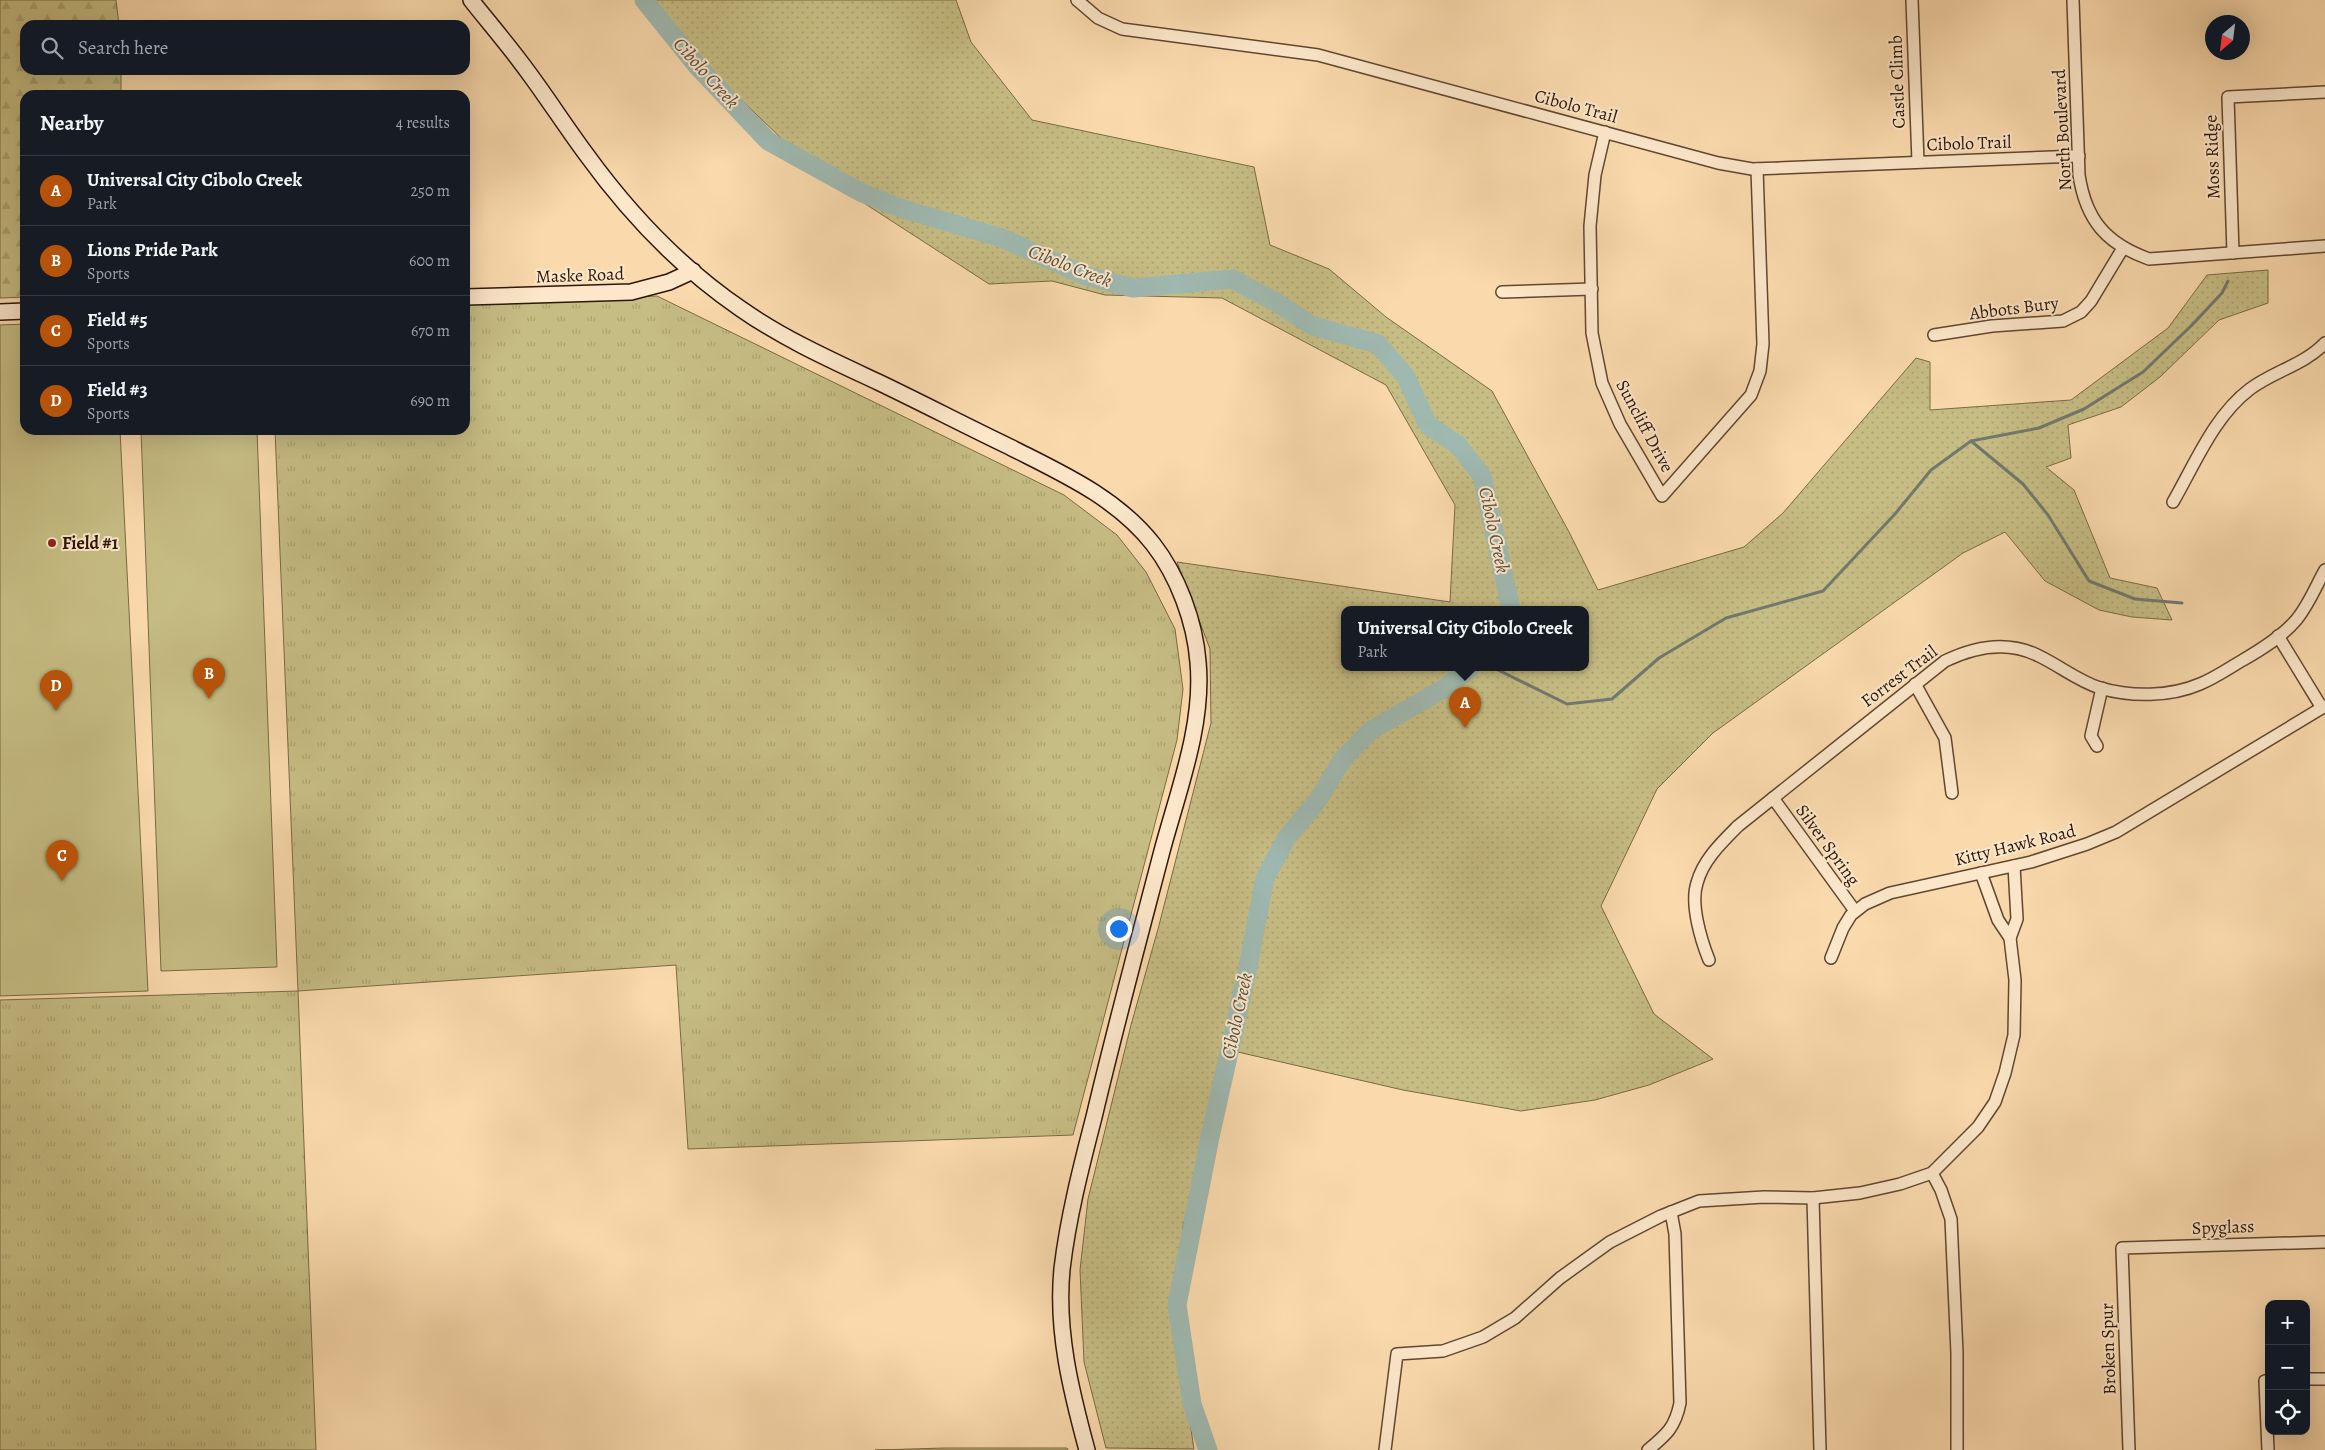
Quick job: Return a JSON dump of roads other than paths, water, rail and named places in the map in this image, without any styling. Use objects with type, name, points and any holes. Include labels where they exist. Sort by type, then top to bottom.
[{"type":"main road","points":[[470,0],[526,68],[588,158],[663,244],[692,271],[741,310],[797,343],[1055,470],[1107,500],[1129,518],[1157,548],[1170,570],[1184,602],[1198,660],[1197,710],[1186,762],[1116,1025],[1073,1202],[1065,1249],[1061,1304],[1065,1360],[1087,1450]]},
{"type":"main road","name":"Maske Road","points":[[470,297],[631,292],[661,284],[692,271]]},
{"type":"main road","points":[[0,312],[20,311]]},
{"type":"street","name":"Cibolo Trail","points":[[1077,0],[1098,18],[1122,29],[1318,55],[1718,163],[1757,169],[2078,156]]},
{"type":"street","name":"Castle Climb","points":[[1912,0],[1918,162]]},
{"type":"street","name":"North Boulevard","points":[[2074,0],[2078,156],[2082,194],[2088,211],[2098,227],[2123,248],[2149,260],[2325,246]]},
{"type":"street","name":"Moss Ridge","points":[[2233,252],[2228,97],[2325,92]]},
{"type":"street","name":"Suncliff Drive","points":[[1605,132],[1592,199],[1590,226],[1592,333],[1602,383],[1620,424],[1662,496],[1751,395],[1760,371],[1763,344],[1757,169]]},
{"type":"street","name":"Abbots Bury","points":[[1934,335],[2002,325],[2063,321],[2081,312],[2091,301],[2123,248]]},
{"type":"street","points":[[1502,292],[1592,288]]},
{"type":"street","points":[[2173,502],[2229,409],[2255,385],[2296,365],[2325,343]]},
{"type":"street","name":"Forrest Trail","points":[[1709,960],[1700,930],[1696,906],[1696,883],[1718,846],[1738,826],[1945,661],[1963,652],[1983,647],[2003,646],[2032,653],[2069,674],[2102,688],[2133,694],[2162,694],[2200,684],[2258,651],[2278,636],[2296,620],[2307,605],[2325,570]]},
{"type":"street","points":[[2278,636],[2323,707]]},
{"type":"street","points":[[1915,684],[1945,738],[1952,793]]},
{"type":"street","points":[[2097,746],[2091,736],[2102,688]]},
{"type":"street","name":"Kitty Hawk Road","points":[[1831,958],[1843,928],[1855,912],[1865,904],[1890,893],[2014,866],[2087,844],[2116,832],[2323,707]]},
{"type":"street","name":"Silver Spring","points":[[1773,798],[1855,912]]},
{"type":"street","points":[[2010,938],[2017,919],[2014,866]]},
{"type":"street","points":[[1385,1450],[1397,1354],[1443,1351],[1483,1337],[1515,1318],[1560,1278],[1610,1242],[1671,1212],[1699,1201],[1764,1197],[1813,1198],[1860,1193],[1900,1184],[1932,1173],[1978,1127],[1995,1102],[2005,1074],[2014,1035],[2015,980],[2010,938],[1998,920],[1981,873]]},
{"type":"street","points":[[1932,1173],[1941,1190],[1951,1219],[1957,1353],[1957,1450]]},
{"type":"street","points":[[1813,1198],[1820,1450]]},
{"type":"street","points":[[1648,1450],[1669,1432],[1677,1420],[1680,1404],[1675,1234],[1671,1212]]},
{"type":"street","name":"Spyglass","points":[[2122,1248],[2325,1242]]},
{"type":"street","name":"Broken Spur","points":[[2122,1248],[2128,1450]]},
{"type":"street","points":[[2310,1379],[2325,1379]]},
{"type":"street","points":[[2267,1390],[2268,1450]]},
{"type":"waterway","name":"Cibolo Creek","points":[[644,0],[698,67],[768,141],[862,193],[906,210],[1002,238],[1086,276],[1133,288],[1232,279],[1274,301],[1313,326],[1378,344],[1406,377],[1428,425],[1458,445],[1482,476],[1510,606]]},
{"type":"waterway","points":[[1500,671],[1567,704],[1612,699],[1659,658],[1726,618],[1823,591],[1895,514],[1931,470],[1971,441],[2039,428],[2084,409],[2143,372],[2222,293],[2228,281]]},
{"type":"waterway","points":[[1971,441],[2023,484],[2048,515],[2089,581],[2135,599],[2182,603]]},
{"type":"waterway","name":"Cibolo Creek","points":[[1208,1450],[1192,1404],[1177,1305],[1210,1137],[1247,972],[1265,878],[1286,839],[1318,800],[1342,760],[1370,731],[1448,686],[1466,671]]},
{"type":"place","name":"Field #1","points":[[52,543]]},
{"type":"place","name":"Lions Pride Park","points":[[209,699]]},
{"type":"place","name":"Field #3","points":[[56,711]]},
{"type":"place","name":"Universal City Cibolo Creek","points":[[1465,728]]},
{"type":"place","name":"Field #5","points":[[62,881]]}]
